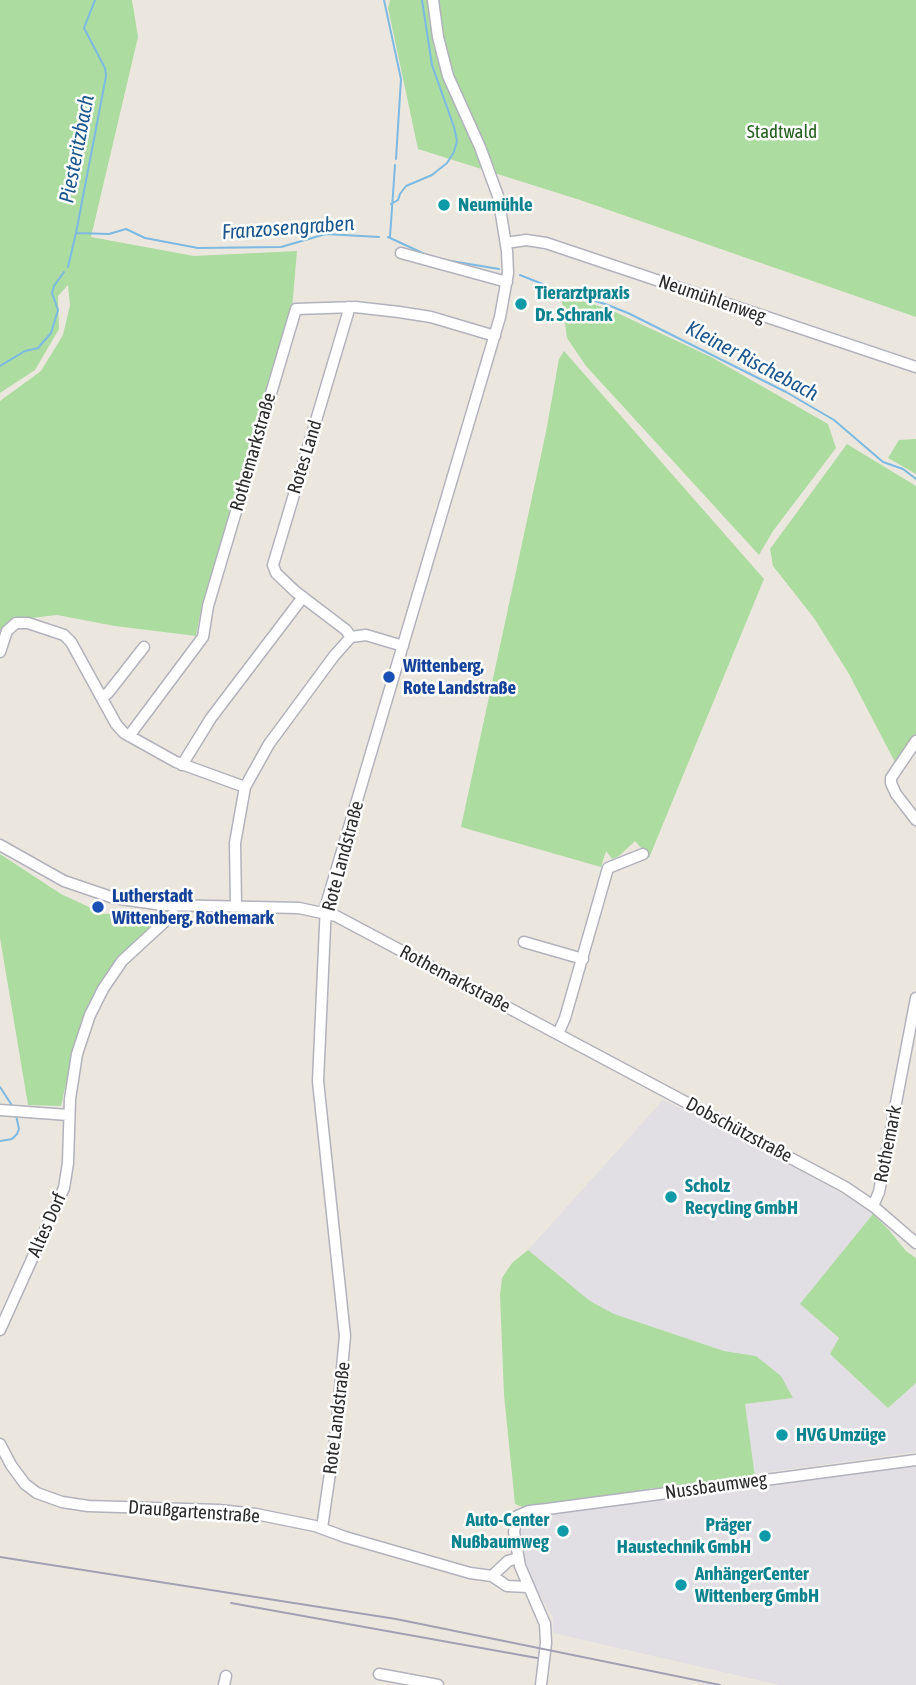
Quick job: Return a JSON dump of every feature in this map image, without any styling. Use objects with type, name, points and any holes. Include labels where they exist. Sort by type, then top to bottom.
[{"type":"street","name":"Rote Landstraße","points":[[322,1528],[336,1432],[345,1336],[318,1081],[327,902],[495,336],[507,282],[506,243],[499,203],[492,177],[445,68],[433,0]]},
{"type":"street","name":"Neumühlenweg","points":[[506,243],[526,240],[543,242],[916,367]]},
{"type":"street","points":[[401,253],[507,282]]},
{"type":"street","points":[[348,307],[431,317],[495,336]]},
{"type":"street","name":"Rothemarkstraße","points":[[129,736],[203,637],[212,593],[296,309],[348,307]]},
{"type":"street","name":"Rotes Land","points":[[348,307],[274,562],[276,573],[351,637]]},
{"type":"street","points":[[182,765],[211,718],[303,597]]},
{"type":"street","points":[[0,652],[11,626],[22,622],[64,635],[71,642],[116,724],[129,736],[182,765],[246,787]]},
{"type":"street","points":[[236,906],[235,843],[246,787],[269,744],[351,637],[366,635],[403,646]]},
{"type":"street","points":[[102,697],[144,647]]},
{"type":"street","points":[[916,741],[891,779],[896,794],[916,820]]},
{"type":"street","name":"Rothemarkstraße","points":[[0,845],[54,876],[107,896],[150,904],[291,908],[326,913],[363,930],[663,1090]]},
{"type":"street","points":[[558,1034],[564,1023],[608,868],[643,854]]},
{"type":"street","points":[[3,1110],[68,1115],[77,1054],[97,1000],[128,955],[173,914]]},
{"type":"street","points":[[524,942],[583,959]]},
{"type":"street","name":"Rothemark","points":[[873,1206],[879,1192],[916,998]]},
{"type":"street","name":"Dobschützstraße","points":[[663,1090],[809,1167],[873,1206],[916,1243]]},
{"type":"street","name":"Altes Dorf","points":[[0,1330],[64,1188],[68,1163],[68,1115]]},
{"type":"street","name":"Draußgartenstraße","points":[[0,1444],[25,1484],[37,1493],[62,1502],[88,1506],[239,1511],[322,1528],[470,1573],[492,1576],[507,1586],[528,1587]]},
{"type":"street","name":"Nussbaumweg","points":[[518,1558],[514,1532],[517,1516],[529,1511],[916,1460]]},
{"type":"street","points":[[492,1576],[509,1561],[518,1558],[545,1624],[546,1643],[541,1685]]},
{"type":"street","points":[[379,1674],[438,1685]]},
{"type":"shaded area","points":[[663,1100],[725,1129],[873,1214],[801,1304],[839,1339],[830,1354],[888,1408],[916,1383],[916,1452],[754,1474],[745,1404],[792,1398],[781,1376],[756,1356],[724,1351],[614,1314],[590,1301],[528,1250]]},
{"type":"shaded area","points":[[916,1464],[916,1685],[780,1685],[553,1633],[553,1618],[526,1572],[519,1528],[525,1518],[534,1515]]},
{"type":"green space","points":[[0,0],[132,0],[138,37],[91,237],[194,256],[297,251],[292,309],[200,614],[196,636],[115,626],[57,615],[14,620],[0,637],[0,401],[41,371],[63,335],[70,305],[68,285],[58,296],[59,329],[35,370],[0,393]]},
{"type":"green space","name":"Stadtwald","points":[[390,0],[916,0],[916,317],[580,200],[418,149],[388,8]]},
{"type":"green space","points":[[561,294],[611,310],[711,357],[828,424],[836,448],[773,531],[759,555],[586,366],[567,338]]},
{"type":"green space","points":[[564,351],[764,579],[649,858],[641,853],[641,848],[635,841],[612,859],[606,851],[601,867],[461,827],[546,432],[559,359]]},
{"type":"green space","points":[[916,439],[916,474],[888,458],[899,440]]},
{"type":"green space","points":[[847,444],[916,486],[916,734],[896,764],[849,674],[814,618],[773,566],[770,549]]},
{"type":"green space","points":[[0,854],[61,894],[104,914],[155,913],[159,920],[117,962],[94,993],[75,1043],[61,1106],[28,1105],[0,938]]},
{"type":"green space","points":[[873,1214],[906,1251],[916,1258],[916,1383],[888,1408],[830,1354],[839,1338],[800,1304]]},
{"type":"green space","points":[[528,1250],[590,1301],[614,1314],[724,1351],[756,1356],[781,1376],[793,1398],[745,1404],[755,1477],[657,1490],[652,1488],[636,1493],[525,1508],[515,1504],[504,1395],[500,1295],[502,1278],[512,1263]]},
{"type":"waterway","name":"Piesteritzbach","points":[[68,267],[106,76],[105,68],[84,28],[95,0]]},
{"type":"waterway","name":"Kleiner Rischebach","points":[[384,0],[401,79],[396,159]]},
{"type":"waterway","points":[[391,204],[398,200],[406,186],[432,175],[447,163],[457,141],[432,65],[422,0]]},
{"type":"waterway","name":"Kleiner Rischebach","points":[[390,237],[395,165]]},
{"type":"waterway","name":"Franzosengraben","points":[[76,233],[109,234],[126,229],[145,238],[198,248],[281,247],[326,234],[379,237]]},
{"type":"waterway","name":"Kleiner Rischebach","points":[[388,237],[429,256]]},
{"type":"waterway","name":"Kleiner Rischebach","points":[[445,260],[499,269]]},
{"type":"waterway","name":"Piesteritzbach","points":[[0,366],[25,351],[38,348],[51,333],[58,310],[52,293],[64,272]]},
{"type":"waterway","name":"Kleiner Rischebach","points":[[520,275],[545,285]]},
{"type":"waterway","name":"Kleiner Rischebach","points":[[562,291],[628,313],[786,392],[834,420],[883,462],[903,469],[916,479]]},
{"type":"waterway","name":"Piesteritzbach","points":[[0,1087],[13,1107]]},
{"type":"waterway","name":"Piesteritzbach","points":[[0,1141],[12,1139],[17,1134],[19,1129],[16,1115]]},
{"type":"railway","points":[[0,1557],[396,1619],[720,1685]]},
{"type":"railway","points":[[231,1603],[537,1658]]},
{"type":"place","name":"Neumühle","points":[[444,205]]},
{"type":"place","name":"Tierarztpraxis Dr. Schrank","points":[[521,304]]},
{"type":"place","name":"Wittenberg, Rote Landstraße","points":[[389,677]]},
{"type":"place","name":"Lutherstadt Wittenberg, Rothemark","points":[[98,907]]},
{"type":"place","name":"Scholz Recycling GmbH","points":[[671,1197]]},
{"type":"place","name":"HVG Umzüge","points":[[782,1435]]},
{"type":"place","name":"Auto-Center Nußbaumweg","points":[[563,1531]]},
{"type":"place","name":"Präger Haustechnik GmbH","points":[[765,1536]]},
{"type":"place","name":"AnhängerCenter Wittenberg GmbH","points":[[681,1585]]}]
